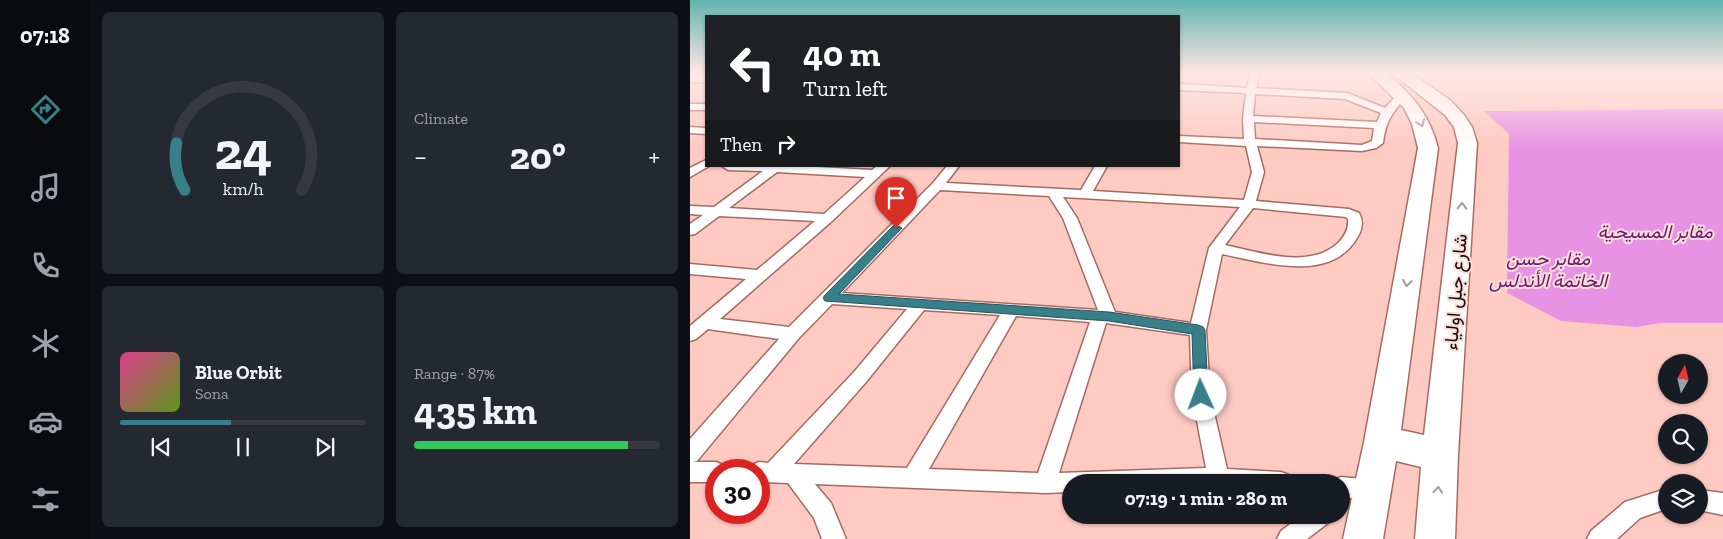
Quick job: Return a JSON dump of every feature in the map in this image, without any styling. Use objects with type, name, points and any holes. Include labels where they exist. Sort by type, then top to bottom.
[{"type":"highway","name":"شارع جبل اولياء","points":[[1363,539],[1353,491],[1382,442],[1428,148],[1418,115],[1401,99]]},
{"type":"highway","name":"شارع جبل اولياء","points":[[1410,99],[1454,115],[1463,126],[1467,137],[1461,227],[1440,455],[1438,538]]},
{"type":"highway","points":[[1382,442],[1440,455]]},
{"type":"street","points":[[1217,474],[1201,395],[1198,330],[1216,248],[1249,204],[1258,172],[1250,141],[1248,119],[1250,99]]},
{"type":"street","points":[[1180,138],[1362,148],[1372,146],[1377,142],[1380,125],[1393,99]]},
{"type":"street","points":[[690,106],[705,107]]},
{"type":"street","points":[[1248,119],[1380,125]]},
{"type":"street","points":[[690,130],[705,130]]},
{"type":"street","points":[[690,173],[705,164]]},
{"type":"street","points":[[752,167],[773,170],[880,170]]},
{"type":"street","points":[[690,454],[793,334],[937,186],[952,167]]},
{"type":"street","points":[[1085,194],[1100,167]]},
{"type":"street","points":[[690,231],[773,170]]},
{"type":"street","points":[[690,335],[762,275],[880,170]]},
{"type":"street","points":[[937,186],[1249,204],[1349,213],[1356,220],[1353,233],[1341,250],[1319,260],[1300,262],[1216,248]]},
{"type":"street","points":[[1045,483],[1105,316],[1070,218],[1053,192]]},
{"type":"street","points":[[690,210],[827,218]]},
{"type":"street","points":[[690,268],[762,275]]},
{"type":"street","points":[[829,298],[1105,316],[1198,330]]},
{"type":"street","points":[[775,472],[860,377],[920,304]]},
{"type":"street","points":[[912,479],[1011,311]]},
{"type":"street","points":[[705,323],[793,334]]},
{"type":"street","points":[[690,472],[705,472]]},
{"type":"street","points":[[775,472],[912,479],[1062,483]]},
{"type":"street","points":[[775,472],[823,511],[834,539]]},
{"type":"street","points":[[1599,539],[1633,510],[1658,502]]},
{"type":"street","points":[[1708,502],[1723,504]]},
{"type":"street","points":[[1288,539],[1308,524]]},
{"type":"green space","points":[[1723,109],[1723,323],[1660,323],[1636,327],[1561,321],[1507,293],[1509,134],[1484,111]]},
{"type":"route","points":[[896,228],[829,298],[1109,317],[1198,330],[1201,395]]},
{"type":"park label","name":"مقابر المسيحية","points":[[1655,231]]},
{"type":"park label","name":"مقابر حسن الخاتمة الأندلس","points":[[1548,269]]}]
